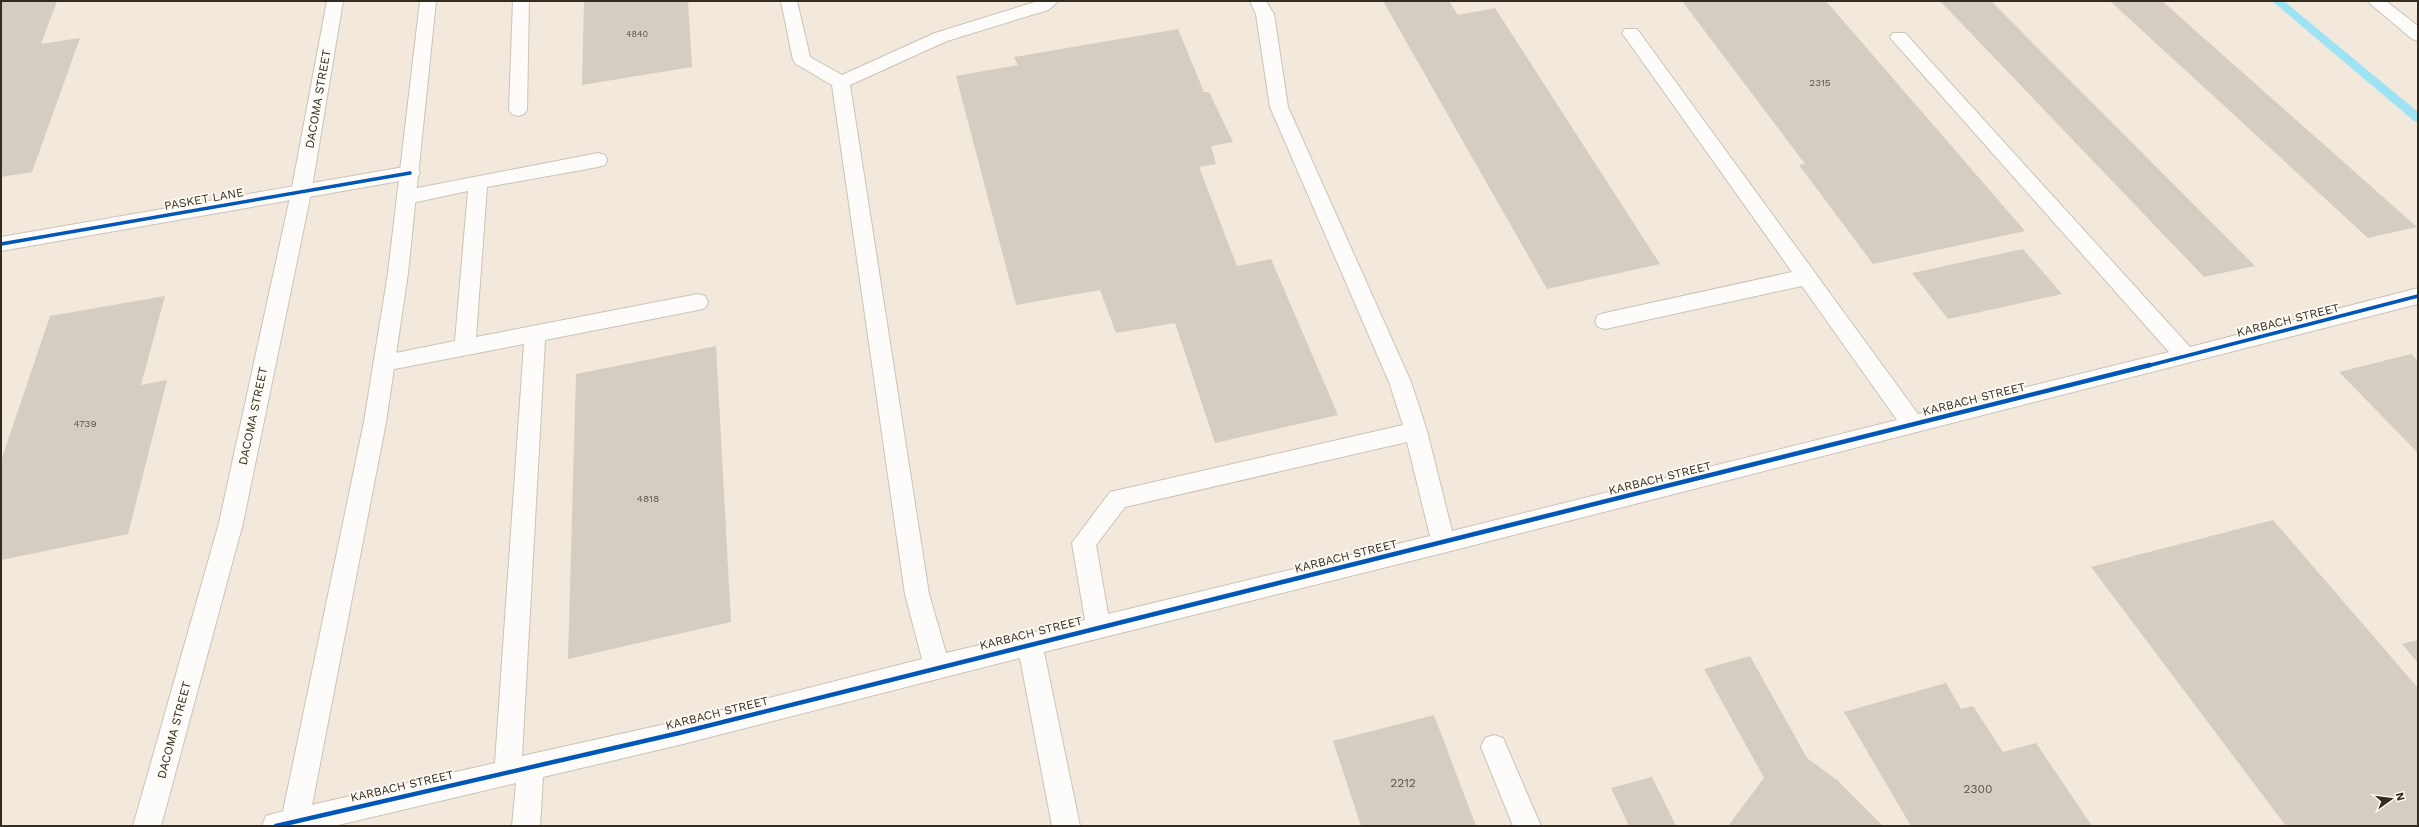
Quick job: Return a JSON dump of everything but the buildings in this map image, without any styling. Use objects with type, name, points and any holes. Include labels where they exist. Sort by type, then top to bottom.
[{"type":"street","name":"DACOMA STREET","points":[[147,826],[231,523],[301,193],[335,1]]},
{"type":"street","points":[[288,824],[375,422],[407,197],[428,1]]},
{"type":"street","points":[[518,110],[521,1]]},
{"type":"street","points":[[789,1],[802,60],[841,82]]},
{"type":"street","points":[[841,82],[941,37],[1042,6],[1052,1]]},
{"type":"street","points":[[1258,1],[1264,14],[1279,107],[1400,382],[1416,431],[1443,543]]},
{"type":"street","points":[[2374,1],[2418,35]]},
{"type":"street","points":[[1631,32],[1913,425]]},
{"type":"street","points":[[1899,37],[2186,356]]},
{"type":"street","points":[[841,82],[917,594],[937,667]]},
{"type":"street","points":[[407,197],[478,182],[598,160]]},
{"type":"street","name":"PASKET LANE","points":[[1,244],[410,173]]},
{"type":"street","points":[[465,347],[478,182]]},
{"type":"street","points":[[1605,321],[1806,277]]},
{"type":"street","name":"KARBACH STREET","points":[[288,824],[679,733],[937,667],[1443,543],[1913,425],[2418,296]]},
{"type":"street","points":[[384,363],[698,302]]},
{"type":"street","points":[[526,826],[519,770],[535,334]]},
{"type":"street","points":[[1098,627],[1084,543],[1118,499],[1416,431]]},
{"type":"street","points":[[1030,644],[1066,826]]},
{"type":"street","points":[[1494,747],[1527,826]]},
{"type":"waterway","points":[[2277,1],[2418,118]]},
{"type":"cycle path","points":[[1,244],[410,173]]},
{"type":"cycle path","points":[[276,826],[679,733],[937,667],[1443,543],[2418,296]]}]
